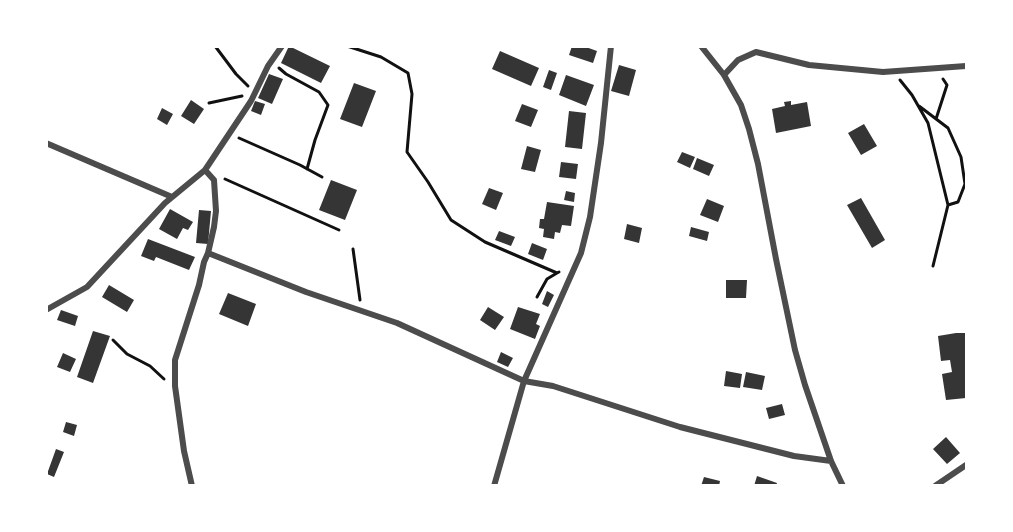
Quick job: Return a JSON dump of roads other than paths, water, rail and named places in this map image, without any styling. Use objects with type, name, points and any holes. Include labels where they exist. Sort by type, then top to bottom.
[{"type":"street","points":[[46,310],[87,287],[172,196],[205,170],[255,93],[282,46]]},
{"type":"street","points":[[494,486],[524,381],[576,267],[590,217],[601,143],[611,46]]},
{"type":"street","points":[[704,47],[724,75],[741,105],[749,129],[795,350],[831,461],[843,486]]},
{"type":"street","points":[[724,75],[738,60],[756,52],[808,65],[894,72],[966,66]]},
{"type":"street","points":[[46,143],[172,196]]},
{"type":"street","points":[[192,486],[184,451],[175,386],[175,360],[208,254],[216,211],[214,180],[205,170]]},
{"type":"street","points":[[208,254],[306,292],[396,323],[524,381],[553,386],[680,427],[794,456],[831,461]]},
{"type":"street","points":[[935,486],[966,465]]}]
